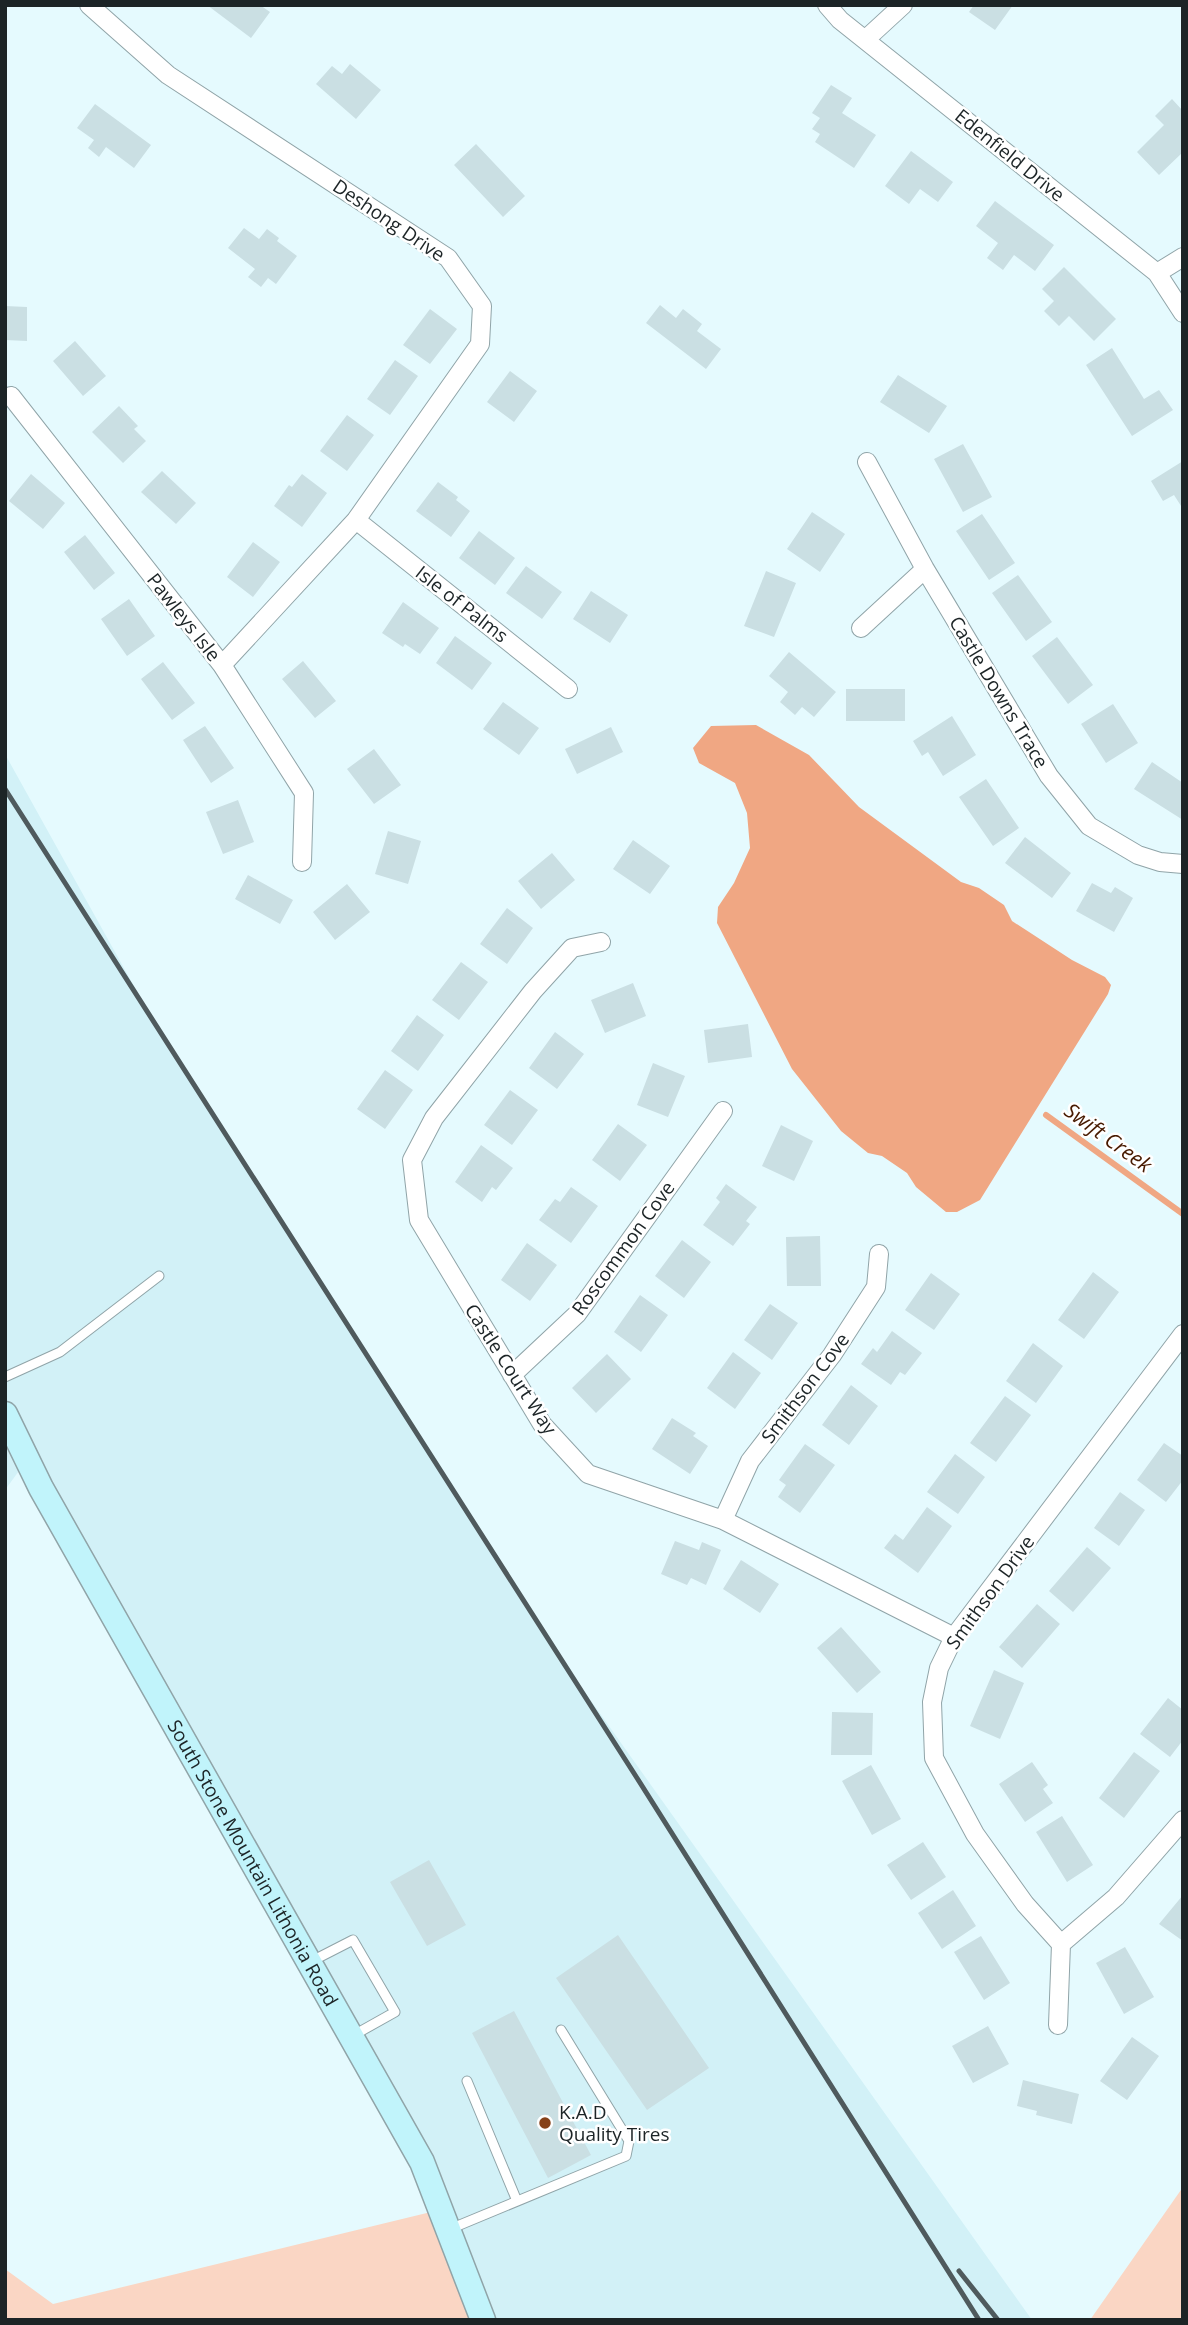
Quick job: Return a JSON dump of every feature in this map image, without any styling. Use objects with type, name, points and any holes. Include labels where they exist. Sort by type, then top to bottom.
[{"type":"main road","name":"South Stone Mountain Lithonia Road","points":[[5,1413],[41,1488],[422,2162],[483,2320]]},
{"type":"street","name":"Deshong Drive","points":[[89,5],[168,75],[448,258],[482,306],[480,344],[356,520],[222,665]]},
{"type":"street","name":"Edenfield Drive","points":[[827,5],[840,20],[1157,272],[1183,313]]},
{"type":"street","points":[[866,39],[903,5]]},
{"type":"street","points":[[1157,272],[1183,257]]},
{"type":"street","name":"Pawleys Isle","points":[[11,396],[222,665],[304,793],[302,862]]},
{"type":"street","name":"Castle Downs Trace","points":[[867,462],[925,569],[1049,776],[1089,826],[1138,855],[1160,862],[1183,864]]},
{"type":"street","name":"Isle of Palms","points":[[356,520],[568,688]]},
{"type":"street","points":[[861,628],[925,569]]},
{"type":"street","name":"Castle Court Way","points":[[601,942],[572,948],[533,991],[434,1118],[412,1160],[419,1220],[542,1424],[588,1474],[723,1520],[954,1637]]},
{"type":"street","name":"Roscommon Cove","points":[[512,1375],[577,1314],[723,1111]]},
{"type":"street","name":"Smithson Cove","points":[[723,1520],[750,1461],[832,1355],[876,1287],[879,1255]]},
{"type":"street","name":"Smithson Drive","points":[[1062,1944],[1025,1904],[975,1834],[934,1758],[932,1702],[939,1668],[954,1637],[1183,1334]]},
{"type":"street","points":[[1058,2025],[1062,1944],[1116,1897],[1183,1820]]},
{"type":"lane","points":[[5,1377],[60,1352],[159,1276]]},
{"type":"lane","points":[[309,1963],[353,1940],[395,2012],[350,2036]]},
{"type":"lane","points":[[448,2229],[626,2156],[629,2141],[561,2030]]},
{"type":"lane","points":[[467,2081],[517,2201]]},
{"type":"shaded area","points":[[756,725],[809,755],[859,807],[961,882],[979,888],[1004,905],[1012,921],[1072,960],[1105,977],[1111,985],[1108,994],[980,1200],[957,1212],[946,1212],[916,1187],[907,1173],[882,1156],[868,1153],[841,1131],[792,1069],[717,923],[718,907],[734,883],[750,848],[747,813],[735,783],[699,763],[693,748],[711,726]]},
{"type":"shaded area","points":[[5,754],[140,997],[532,1618],[1032,2320],[479,2320],[435,2211],[24,1464],[5,1490]]},
{"type":"shaded area","points":[[1183,2187],[1183,2320],[1090,2320]]},
{"type":"shaded area","points":[[435,2211],[479,2320],[5,2320],[5,2269],[53,2304]]},
{"type":"building","points":[[207,5],[260,5],[270,12],[251,38]]},
{"type":"building","points":[[974,5],[1013,5],[995,30],[969,12]]},
{"type":"building","points":[[350,64],[381,90],[356,119],[316,84],[332,66],[342,74]]},
{"type":"building","points":[[831,85],[852,98],[842,113],[876,135],[854,168],[815,142],[820,134],[812,129],[820,118],[812,113]]},
{"type":"building","points":[[1172,99],[1183,111],[1183,152],[1159,175],[1137,152],[1164,125],[1155,116]]},
{"type":"building","points":[[95,104],[151,145],[134,168],[106,147],[99,157],[88,148],[94,140],[77,128]]},
{"type":"building","points":[[476,144],[525,196],[503,217],[454,165]]},
{"type":"building","points":[[911,151],[953,182],[938,202],[920,189],[909,204],[885,186]]},
{"type":"building","points":[[995,201],[1054,245],[1035,271],[1014,255],[1003,270],[987,258],[998,243],[976,226]]},
{"type":"building","points":[[244,228],[259,239],[267,229],[279,238],[277,241],[297,256],[276,284],[268,278],[261,287],[248,277],[255,269],[228,248]]},
{"type":"building","points":[[1064,267],[1116,319],[1094,341],[1069,316],[1059,326],[1044,311],[1054,301],[1042,289]]},
{"type":"building","points":[[660,305],[676,318],[683,309],[702,324],[697,331],[721,349],[706,369],[646,323]]},
{"type":"building","points":[[5,306],[27,307],[27,341],[5,340]]},
{"type":"building","points":[[430,309],[457,329],[430,364],[403,345]]},
{"type":"building","points":[[75,341],[106,376],[83,396],[53,361]]},
{"type":"building","points":[[1112,348],[1144,399],[1159,390],[1173,410],[1132,436],[1086,365]]},
{"type":"building","points":[[395,360],[418,376],[390,415],[367,399]]},
{"type":"building","points":[[510,371],[537,391],[514,422],[487,402]]},
{"type":"building","points":[[898,375],[947,406],[929,433],[880,402]]},
{"type":"building","points":[[119,406],[138,426],[134,429],[146,441],[123,463],[92,432]]},
{"type":"building","points":[[347,415],[374,435],[347,471],[320,451]]},
{"type":"building","points":[[963,444],[992,497],[963,512],[934,459]]},
{"type":"building","points":[[1183,461],[1183,509],[1174,495],[1163,501],[1151,481]]},
{"type":"building","points":[[162,471],[196,503],[176,524],[141,492]]},
{"type":"building","points":[[31,474],[65,503],[43,529],[9,501]]},
{"type":"building","points":[[302,474],[327,493],[302,527],[274,506],[289,485],[292,487]]},
{"type":"building","points":[[438,482],[458,497],[456,500],[470,511],[451,537],[416,511]]},
{"type":"building","points":[[812,512],[845,534],[820,572],[787,549]]},
{"type":"building","points":[[982,514],[1015,563],[989,580],[956,531]]},
{"type":"building","points":[[479,531],[515,558],[495,585],[459,558]]},
{"type":"building","points":[[85,535],[115,573],[94,590],[64,552]]},
{"type":"building","points":[[253,542],[280,562],[253,597],[227,577]]},
{"type":"building","points":[[526,566],[562,592],[542,619],[506,593]]},
{"type":"building","points":[[766,571],[796,583],[774,637],[744,626]]},
{"type":"building","points":[[1018,575],[1052,622],[1026,641],[992,593]]},
{"type":"building","points":[[591,591],[628,615],[610,643],[573,619]]},
{"type":"building","points":[[129,599],[155,636],[127,656],[101,619]]},
{"type":"building","points":[[403,602],[439,628],[420,654],[382,633]]},
{"type":"building","points":[[455,636],[492,663],[472,690],[436,663]]},
{"type":"building","points":[[1057,637],[1093,685],[1068,704],[1032,656]]},
{"type":"building","points":[[789,652],[836,692],[814,717],[802,707],[795,715],[780,702],[788,692],[769,676]]},
{"type":"building","points":[[303,661],[336,701],[315,718],[282,679]]},
{"type":"building","points":[[163,662],[195,703],[172,720],[141,679]]},
{"type":"building","points":[[846,689],[905,689],[905,721],[846,721]]},
{"type":"building","points":[[503,702],[539,728],[519,755],[483,729]]},
{"type":"building","points":[[1113,704],[1138,743],[1106,763],[1081,724]]},
{"type":"building","points":[[952,716],[976,755],[943,776],[928,752],[922,756],[913,741]]},
{"type":"building","points":[[205,726],[234,768],[211,783],[183,740]]},
{"type":"building","points":[[611,727],[623,752],[577,774],[565,749]]},
{"type":"building","points":[[374,749],[401,785],[374,804],[347,769]]},
{"type":"building","points":[[1152,762],[1183,783],[1183,820],[1134,789]]},
{"type":"building","points":[[986,779],[1019,828],[993,846],[959,797]]},
{"type":"building","points":[[238,800],[254,842],[223,854],[206,812]]},
{"type":"building","points":[[388,831],[421,841],[408,884],[375,874]]},
{"type":"building","points":[[1025,837],[1071,873],[1052,898],[1005,863]]},
{"type":"building","points":[[633,840],[670,866],[650,894],[613,869]]},
{"type":"building","points":[[552,853],[575,880],[541,909],[518,881]]},
{"type":"building","points":[[248,875],[293,900],[280,924],[235,899]]},
{"type":"building","points":[[1092,883],[1111,893],[1115,887],[1133,898],[1114,932],[1076,911]]},
{"type":"building","points":[[347,884],[370,912],[335,940],[313,912]]},
{"type":"building","points":[[507,908],[533,928],[507,964],[480,944]]},
{"type":"building","points":[[461,962],[488,982],[459,1020],[432,1000]]},
{"type":"building","points":[[633,983],[646,1016],[605,1033],[591,1000]]},
{"type":"building","points":[[417,1015],[444,1035],[418,1071],[391,1051]]},
{"type":"building","points":[[748,1024],[752,1057],[708,1063],[704,1030]]},
{"type":"building","points":[[555,1032],[584,1054],[557,1089],[529,1068]]},
{"type":"building","points":[[653,1063],[685,1076],[668,1117],[637,1105]]},
{"type":"building","points":[[385,1070],[413,1090],[385,1129],[357,1109]]},
{"type":"building","points":[[510,1090],[538,1110],[512,1145],[484,1125]]},
{"type":"building","points":[[618,1124],[647,1145],[620,1181],[592,1160]]},
{"type":"building","points":[[781,1125],[813,1141],[794,1181],[762,1166]]},
{"type":"building","points":[[481,1145],[513,1168],[496,1190],[492,1187],[482,1202],[455,1182]]},
{"type":"building","points":[[726,1184],[757,1207],[746,1221],[750,1224],[733,1246],[703,1225],[720,1202],[716,1198]]},
{"type":"building","points":[[571,1187],[598,1206],[571,1243],[539,1220],[555,1199],[560,1202]]},
{"type":"building","points":[[820,1236],[821,1286],[787,1286],[786,1237]]},
{"type":"building","points":[[682,1240],[711,1262],[684,1298],[655,1276]]},
{"type":"building","points":[[527,1243],[557,1265],[530,1301],[501,1280]]},
{"type":"building","points":[[1093,1272],[1119,1292],[1084,1339],[1058,1320]]},
{"type":"building","points":[[931,1273],[960,1294],[934,1330],[905,1310]]},
{"type":"building","points":[[640,1295],[668,1315],[641,1352],[614,1332]]},
{"type":"building","points":[[770,1304],[798,1323],[772,1360],[744,1340]]},
{"type":"building","points":[[892,1331],[922,1353],[905,1375],[900,1372],[891,1385],[861,1364],[873,1348],[877,1352]]},
{"type":"building","points":[[1033,1343],[1063,1366],[1036,1403],[1006,1381]]},
{"type":"building","points":[[733,1352],[761,1373],[735,1409],[707,1388]]},
{"type":"building","points":[[607,1354],[631,1379],[596,1413],[572,1388]]},
{"type":"building","points":[[851,1385],[878,1406],[849,1445],[822,1425]]},
{"type":"building","points":[[1005,1396],[1031,1415],[996,1462],[970,1443]]},
{"type":"building","points":[[672,1418],[696,1433],[693,1436],[708,1446],[690,1474],[652,1449]]},
{"type":"building","points":[[1164,1443],[1183,1456],[1183,1480],[1166,1502],[1137,1480]]},
{"type":"building","points":[[805,1444],[835,1465],[800,1513],[778,1497],[786,1485],[779,1480]]},
{"type":"building","points":[[955,1454],[985,1477],[958,1514],[927,1492]]},
{"type":"building","points":[[1120,1492],[1145,1510],[1119,1546],[1094,1528]]},
{"type":"building","points":[[927,1507],[952,1526],[918,1573],[884,1548],[895,1534],[903,1540]]},
{"type":"building","points":[[675,1541],[699,1550],[702,1542],[721,1550],[706,1585],[691,1578],[687,1585],[661,1574]]},
{"type":"building","points":[[1087,1547],[1111,1568],[1073,1612],[1049,1591]]},
{"type":"building","points":[[741,1560],[779,1584],[760,1613],[723,1589]]},
{"type":"building","points":[[1037,1604],[1060,1624],[1022,1668],[999,1647]]},
{"type":"building","points":[[841,1627],[881,1672],[857,1693],[817,1648]]},
{"type":"building","points":[[994,1670],[1024,1683],[1000,1739],[970,1726]]},
{"type":"building","points":[[1168,1698],[1183,1710],[1183,1740],[1170,1757],[1140,1734]]},
{"type":"building","points":[[832,1712],[873,1713],[872,1755],[831,1755]]},
{"type":"building","points":[[1134,1752],[1160,1771],[1124,1818],[1099,1798]]},
{"type":"building","points":[[1032,1762],[1048,1785],[1043,1789],[1053,1803],[1025,1822],[999,1784]]},
{"type":"building","points":[[871,1765],[901,1819],[872,1835],[842,1781]]},
{"type":"building","points":[[1062,1816],[1093,1865],[1067,1882],[1036,1832]]},
{"type":"building","points":[[923,1842],[946,1877],[911,1900],[887,1865]]},
{"type":"building","points":[[429,1860],[466,1925],[427,1946],[390,1882]]},
{"type":"building","points":[[953,1890],[976,1926],[942,1949],[918,1913]]},
{"type":"building","points":[[1183,1895],[1183,1941],[1159,1924]]},
{"type":"building","points":[[618,1935],[709,2068],[647,2110],[556,1978]]},
{"type":"building","points":[[981,1936],[1010,1983],[984,2000],[954,1952]]},
{"type":"building","points":[[1125,1947],[1154,1997],[1124,2014],[1096,1963]]},
{"type":"building","points":[[514,2011],[591,2155],[548,2178],[472,2033]]},
{"type":"building","points":[[988,2026],[1009,2064],[973,2083],[952,2046]]},
{"type":"building","points":[[1132,2037],[1159,2056],[1127,2100],[1100,2081]]},
{"type":"building","points":[[1023,2080],[1079,2094],[1072,2124],[1036,2115],[1037,2111],[1017,2106]]},
{"type":"waterway","name":"Swift Creek","points":[[1046,1115],[1183,1214]]},
{"type":"railway","points":[[5,789],[637,1778],[979,2320]]},
{"type":"railway","points":[[959,2271],[998,2320]]},
{"type":"place","name":"K.A.D Quality Tires","points":[[545,2123]]}]
